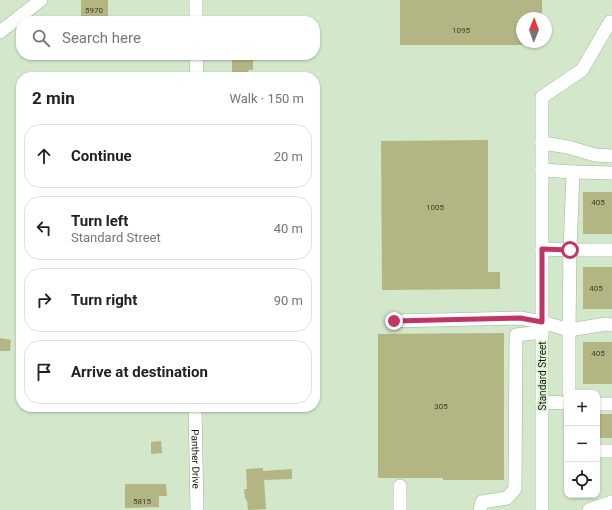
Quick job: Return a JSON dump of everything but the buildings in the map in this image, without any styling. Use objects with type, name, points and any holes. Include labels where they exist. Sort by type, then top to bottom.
[{"type":"street","points":[[20,16],[41,0]]},
{"type":"street","points":[[196,0],[196,16]]},
{"type":"street","points":[[0,32],[16,20]]},
{"type":"street","name":"Standard Street","points":[[542,510],[542,97],[582,70],[610,22],[612,22]]},
{"type":"street","points":[[196,60],[197,72]]},
{"type":"street","points":[[542,142],[568,147],[595,155],[612,156]]},
{"type":"street","points":[[542,170],[612,173]]},
{"type":"street","points":[[569,390],[570,250],[573,172]]},
{"type":"street","points":[[542,249],[612,250]]},
{"type":"street","points":[[394,321],[520,318],[542,327],[569,330],[606,324],[612,325]]},
{"type":"street","points":[[480,510],[482,502],[507,498],[515,490],[516,335],[542,327]]},
{"type":"street","points":[[542,402],[564,403]]},
{"type":"street","points":[[600,404],[612,404]]},
{"type":"street","name":"Panther Drive","points":[[196,412],[197,510]]},
{"type":"street","points":[[600,451],[612,451]]},
{"type":"street","points":[[400,486],[400,510]]},
{"type":"street","points":[[590,510],[612,502]]},
{"type":"route","points":[[394,321],[520,318],[542,322],[542,249],[570,250]]}]
